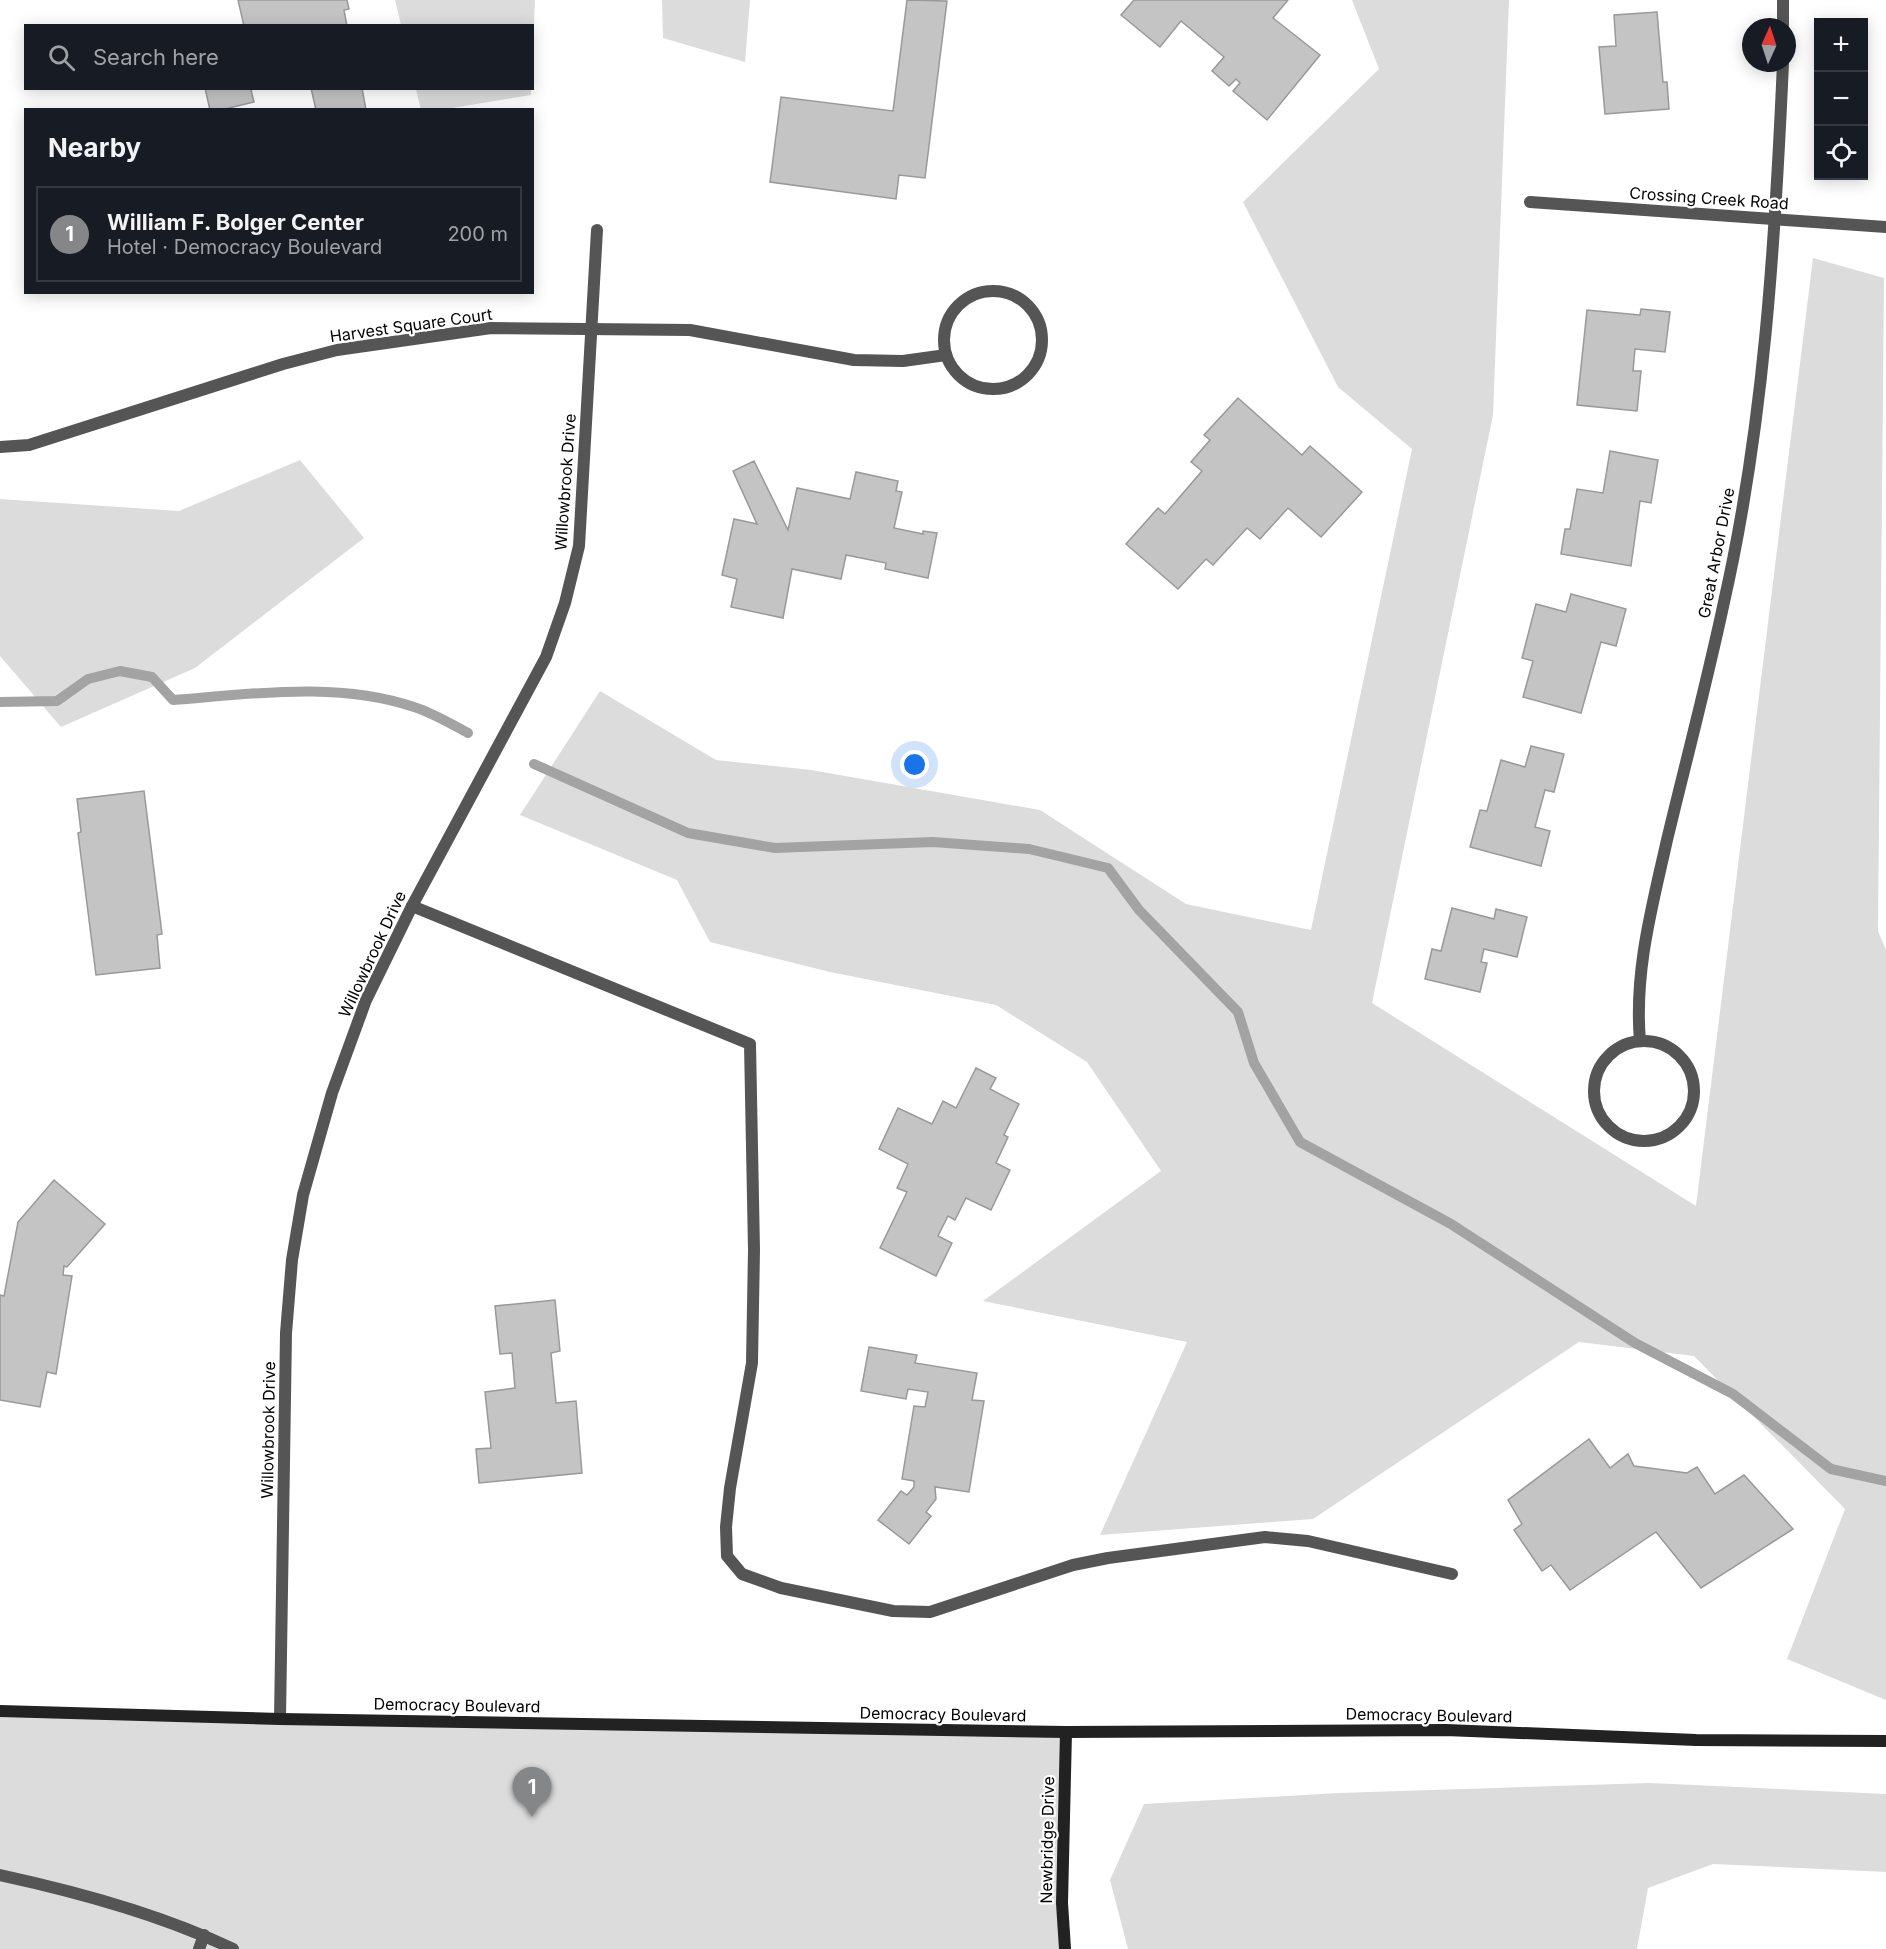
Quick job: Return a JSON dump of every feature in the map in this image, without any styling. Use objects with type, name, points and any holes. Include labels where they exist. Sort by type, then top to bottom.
[{"type":"main road","name":"Democracy Boulevard","points":[[0,1710],[280,1719],[1066,1732],[1446,1730],[1696,1740],[1886,1741]]},
{"type":"main road","name":"Newbridge Drive","points":[[1065,1949],[1062,1903],[1066,1732]]},
{"type":"street","points":[[1783,0],[1783,18]]},
{"type":"street","name":"Great Arbor Drive","points":[[1640,1041],[1637,1006],[1638,980],[1650,914],[1725,602],[1747,484],[1761,384],[1776,219],[1783,72]]},
{"type":"street","name":"Crossing Creek Road","points":[[1530,202],[1886,227]]},
{"type":"street","name":"Willowbrook Drive","points":[[280,1719],[286,1333],[292,1260],[303,1195],[332,1093],[366,1000],[412,906],[546,657],[565,603],[579,546],[597,230]]},
{"type":"street","points":[[988,292],[1005,293],[1020,299],[1033,311],[1041,326],[1043,344],[1038,360],[1029,374],[1016,384],[999,389],[982,388],[966,381],[954,370],[946,355],[944,337],[953,314],[971,297],[988,292]]},
{"type":"street","name":"Harvest Square Court","points":[[0,447],[29,445],[283,364],[337,350],[492,328],[690,330],[854,360],[903,361],[946,355]]},
{"type":"street","points":[[412,906],[750,1044],[754,1250],[752,1363],[730,1488],[726,1527],[727,1556],[742,1574],[781,1588],[893,1611],[930,1612],[1073,1565],[1108,1558],[1265,1537],[1308,1541],[1452,1574]]},
{"type":"street","points":[[1640,1041],[1670,1048],[1682,1059],[1690,1072],[1694,1087],[1693,1102],[1687,1117],[1677,1129],[1663,1137],[1648,1141],[1632,1140],[1618,1134],[1606,1124],[1598,1110],[1594,1095],[1595,1080],[1601,1066],[1611,1053],[1624,1045],[1640,1041]]},
{"type":"street","points":[[0,1875],[49,1886],[204,1935],[232,1949]]},
{"type":"street","points":[[199,1949],[204,1935]]},
{"type":"shaded area","points":[[395,0],[535,0],[534,26],[534,24],[401,24]]},
{"type":"shaded area","points":[[662,0],[750,0],[745,62],[663,38]]},
{"type":"shaded area","points":[[1352,0],[1509,0],[1493,415],[1372,1003],[1696,1206],[1813,258],[1884,278],[1878,931],[1886,950],[1886,1700],[1787,1659],[1845,1509],[1694,1356],[1579,1342],[1313,1519],[1100,1535],[1187,1342],[983,1301],[1161,1171],[1087,1062],[996,1005],[830,972],[710,942],[677,880],[520,815],[600,691],[716,760],[811,770],[1040,810],[1186,904],[1311,930],[1412,449],[1338,387],[1243,202],[1379,69]]},
{"type":"shaded area","points":[[416,90],[531,90],[531,95],[452,108],[421,108]]},
{"type":"shaded area","points":[[300,460],[364,538],[195,668],[61,727],[0,656],[0,499],[179,511]]},
{"type":"shaded area","points":[[0,1708],[1066,1732],[1068,1949],[0,1949]]},
{"type":"shaded area","points":[[1650,1783],[1886,1794],[1886,1872],[1713,1864],[1648,1888],[1637,1949],[1128,1949],[1110,1880],[1144,1804],[1339,1793]]},
{"type":"building","points":[[238,0],[347,0],[349,9],[344,10],[347,24],[244,24]]},
{"type":"building","points":[[907,0],[947,1],[925,178],[899,175],[896,199],[770,182],[781,97],[893,111]]},
{"type":"building","points":[[1134,0],[1288,0],[1273,18],[1320,55],[1267,120],[1233,91],[1240,83],[1236,79],[1229,86],[1212,71],[1224,57],[1181,21],[1160,47],[1121,15]]},
{"type":"building","points":[[1657,12],[1663,82],[1667,82],[1669,109],[1605,114],[1599,47],[1616,46],[1614,15]]},
{"type":"building","points":[[205,90],[251,90],[254,102],[229,108],[210,108]]},
{"type":"building","points":[[311,90],[362,90],[366,108],[316,108]]},
{"type":"building","points":[[1641,309],[1670,312],[1665,352],[1635,349],[1633,371],[1641,371],[1637,411],[1577,405],[1587,310],[1640,315]]},
{"type":"building","points":[[1238,398],[1302,455],[1310,446],[1362,492],[1321,537],[1288,508],[1260,539],[1247,528],[1213,565],[1206,559],[1178,589],[1126,544],[1158,508],[1165,514],[1202,471],[1191,462],[1210,440],[1204,435]]},
{"type":"building","points":[[1610,451],[1658,460],[1651,503],[1640,501],[1631,566],[1561,554],[1565,529],[1570,529],[1577,489],[1603,493]]},
{"type":"building","points":[[754,461],[788,530],[797,488],[850,499],[856,472],[898,481],[896,491],[902,492],[894,528],[923,534],[923,531],[937,533],[928,578],[885,569],[886,563],[846,555],[841,579],[792,569],[783,618],[731,607],[737,579],[722,575],[734,519],[757,524],[733,471]]},
{"type":"building","points":[[1571,594],[1626,609],[1616,646],[1601,642],[1581,713],[1523,697],[1533,661],[1522,658],[1536,604],[1566,612]]},
{"type":"building","points":[[1531,746],[1564,754],[1554,792],[1545,790],[1535,827],[1550,831],[1541,866],[1470,847],[1480,810],[1487,811],[1501,760],[1525,767]]},
{"type":"building","points":[[144,791],[162,934],[157,935],[160,968],[96,975],[78,833],[81,832],[77,799]]},
{"type":"building","points":[[1452,908],[1494,919],[1496,909],[1527,917],[1517,957],[1484,949],[1481,962],[1487,963],[1480,992],[1425,979],[1432,949],[1441,951]]},
{"type":"building","points":[[976,1068],[996,1078],[990,1089],[1019,1104],[1004,1135],[1008,1137],[996,1163],[1010,1170],[991,1210],[966,1198],[955,1220],[948,1216],[938,1236],[952,1243],[936,1276],[880,1248],[907,1192],[897,1188],[908,1164],[879,1149],[898,1108],[932,1124],[943,1101],[956,1108]]},
{"type":"building","points":[[54,1180],[105,1224],[67,1267],[64,1266],[63,1275],[72,1276],[56,1374],[47,1372],[40,1407],[0,1400],[0,1295],[4,1296],[18,1222]]},
{"type":"building","points":[[555,1300],[560,1351],[551,1353],[556,1403],[576,1401],[582,1473],[479,1483],[476,1449],[491,1448],[485,1392],[515,1388],[512,1353],[500,1354],[495,1306]]},
{"type":"building","points":[[869,1347],[917,1355],[915,1363],[977,1373],[972,1400],[984,1401],[969,1492],[935,1487],[936,1499],[926,1512],[931,1516],[909,1544],[878,1520],[901,1491],[907,1495],[914,1487],[914,1481],[902,1479],[914,1406],[925,1407],[928,1392],[908,1389],[906,1399],[861,1391]]},
{"type":"building","points":[[1589,1439],[1610,1468],[1628,1454],[1634,1466],[1687,1473],[1697,1467],[1715,1494],[1744,1475],[1793,1529],[1701,1588],[1656,1532],[1570,1590],[1551,1565],[1542,1571],[1514,1530],[1522,1524],[1508,1500]]},
{"type":"waterway","points":[[0,702],[57,701],[88,679],[120,671],[152,677],[173,700],[263,693],[355,694],[414,707],[435,715],[468,733]]},
{"type":"waterway","points":[[534,764],[688,833],[775,848],[933,842],[1029,849],[1108,868],[1139,910],[1238,1012],[1254,1063],[1300,1142],[1451,1224],[1635,1343],[1733,1394],[1831,1469],[1886,1481]]},
{"type":"place","name":"William F. Bolger Center","points":[[532,1817]]}]
